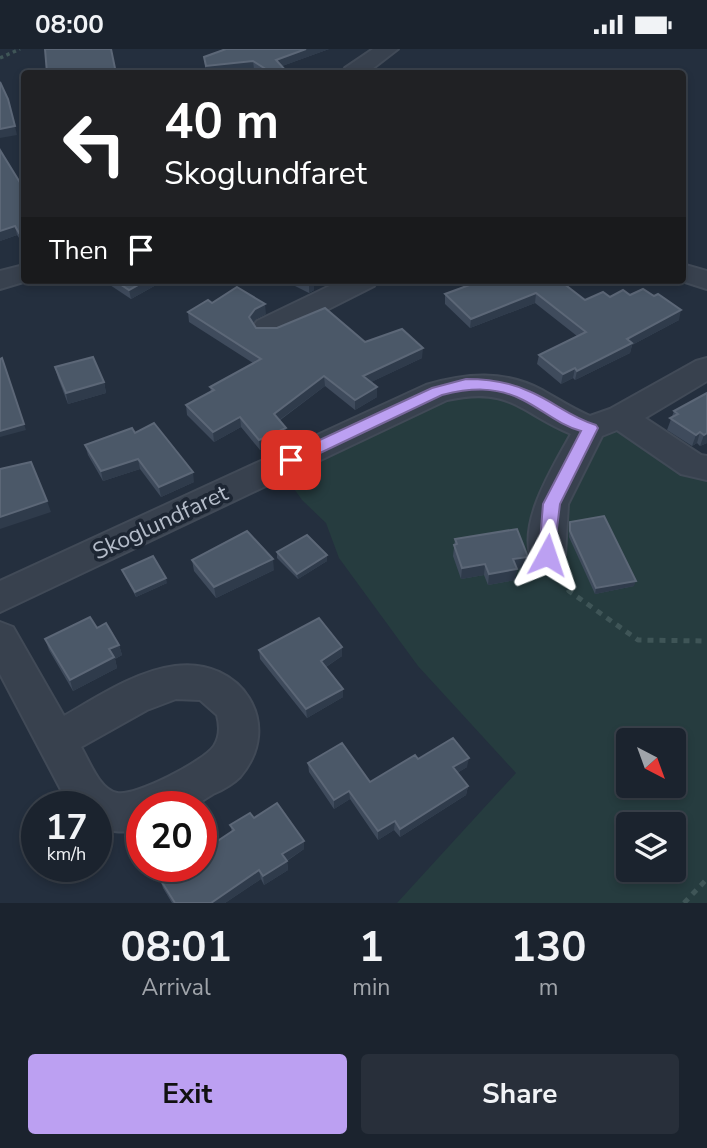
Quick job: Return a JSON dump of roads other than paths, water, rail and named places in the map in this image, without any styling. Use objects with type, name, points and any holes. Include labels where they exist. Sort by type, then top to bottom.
[{"type":"street","points":[[357,70],[387,49]]},
{"type":"street","points":[[0,280],[21,273]]},
{"type":"street","points":[[686,273],[707,281]]},
{"type":"street","points":[[267,328],[356,284]]},
{"type":"street","points":[[547,555],[551,504],[606,423],[707,368]]},
{"type":"street","name":"Skoglundfaret","points":[[0,597],[437,391],[466,384],[487,384],[512,390],[528,396],[573,424],[606,423],[693,466],[707,468]]},
{"type":"street","points":[[0,638],[86,795],[105,812],[126,814]]},
{"type":"street","points":[[55,741],[135,698],[173,682],[201,681],[222,693],[238,712],[240,741],[224,766],[176,791]]}]
